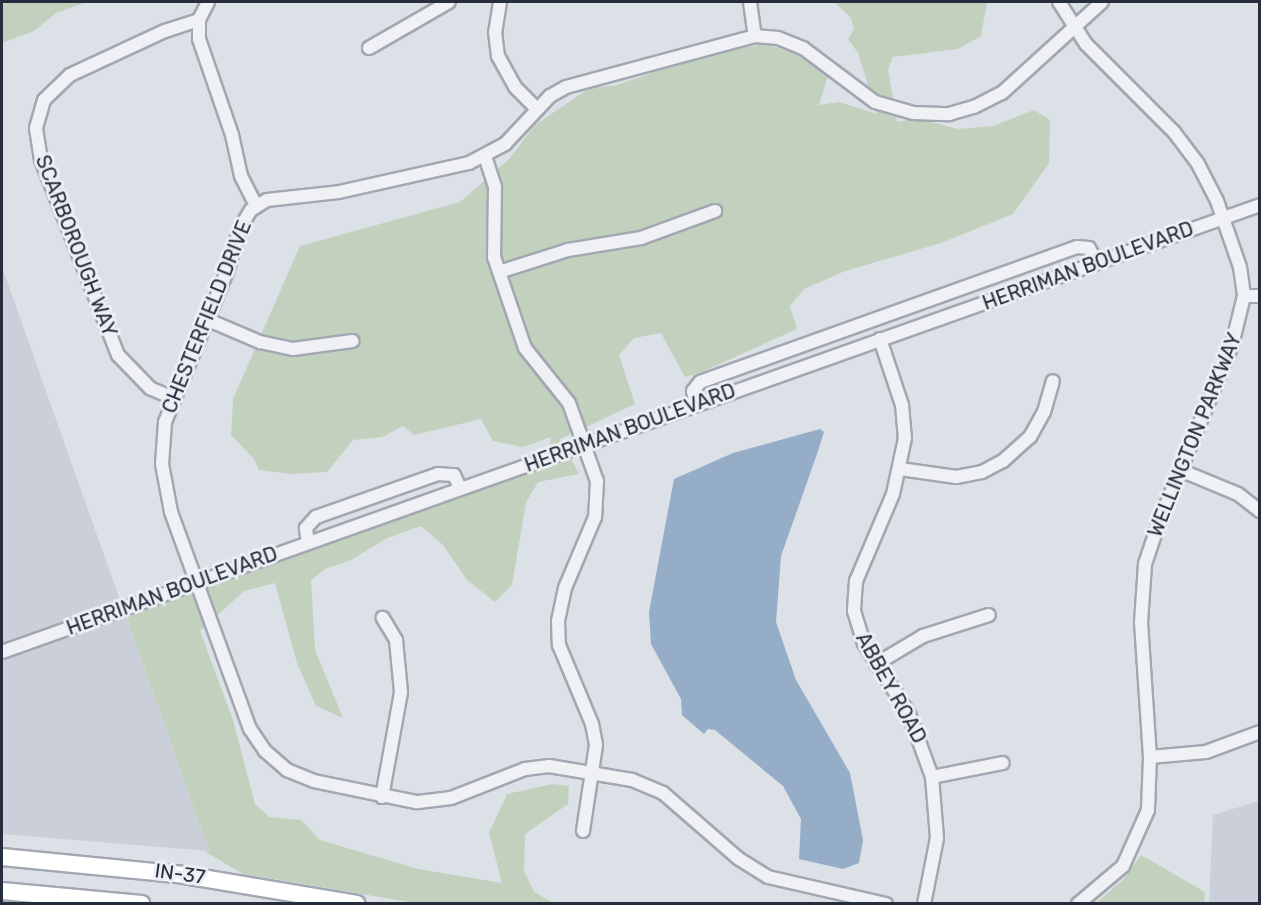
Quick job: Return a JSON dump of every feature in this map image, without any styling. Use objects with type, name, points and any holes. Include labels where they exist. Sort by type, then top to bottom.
[{"type":"highway","name":"IN-37","points":[[2,857],[184,874],[357,903]]},
{"type":"highway","name":"IN-37","points":[[2,891],[141,903]]},
{"type":"street","points":[[208,2],[199,20],[199,39],[232,135],[241,176],[256,206]]},
{"type":"street","points":[[369,48],[449,2]]},
{"type":"street","points":[[500,2],[495,32],[498,56],[515,87],[537,109]]},
{"type":"street","points":[[750,2],[755,36]]},
{"type":"street","name":"WELLINGTON PARKWAY","points":[[1059,2],[1072,26],[1187,147],[1208,181],[1223,218],[1240,267],[1244,296],[1242,319],[1233,345],[1150,544],[1141,590],[1150,757],[1148,810],[1132,850],[1117,872],[1078,903]]},
{"type":"street","name":"CHESTERFIELD DRIVE","points":[[196,582],[164,483],[162,440],[173,398],[240,228],[256,206],[282,196],[339,192],[485,156],[516,134],[550,96],[576,83],[629,73],[755,36],[778,38],[803,48],[857,90],[883,105],[913,113],[949,114],[974,107],[1002,93],[1072,26],[1102,2]]},
{"type":"street","name":"SCARBOROUGH WAY","points":[[173,398],[150,388],[118,355],[41,160],[36,128],[44,100],[70,75],[165,31],[199,20]]},
{"type":"street","points":[[485,156],[495,187],[492,249],[499,272],[529,355],[566,398],[597,481],[595,517],[565,588],[558,621],[564,660],[594,735],[593,772],[583,831]]},
{"type":"street","name":"HERRIMAN BOULEVARD","points":[[2,652],[1260,205]]},
{"type":"street","points":[[499,272],[568,250],[641,237],[715,212]]},
{"type":"street","points":[[696,405],[693,391],[700,382],[1054,255],[1087,246],[1097,263]]},
{"type":"street","points":[[1244,296],[1260,297]]},
{"type":"street","points":[[206,319],[260,342],[293,349],[352,341]]},
{"type":"street","name":"ABBEY ROAD","points":[[880,339],[902,405],[905,438],[900,469],[862,561],[854,591],[858,631],[876,664],[909,714],[932,777],[937,838],[924,903]]},
{"type":"street","points":[[900,469],[956,477],[982,472],[1003,461],[1025,443],[1040,421],[1053,381]]},
{"type":"street","points":[[1180,470],[1238,494],[1260,512]]},
{"type":"street","points":[[308,543],[306,528],[316,517],[427,477],[450,474],[460,489]]},
{"type":"street","points":[[196,582],[246,720],[265,751],[297,775],[382,797],[416,802],[442,800],[542,766],[593,772],[632,780],[663,793],[739,859],[768,877],[886,903]]},
{"type":"street","points":[[876,664],[923,636],[989,615]]},
{"type":"street","points":[[382,797],[401,692],[398,650],[383,618]]},
{"type":"street","points":[[1150,757],[1206,752],[1260,732]]},
{"type":"street","points":[[932,777],[1003,763]]},
{"type":"shaded area","points":[[2,267],[209,851],[2,834]]},
{"type":"shaded area","points":[[1259,801],[1259,903],[1209,903],[1213,815]]},
{"type":"green space","points":[[2,2],[87,2],[56,13],[34,31],[2,43]]},
{"type":"green space","points":[[834,2],[987,2],[981,36],[958,49],[893,57],[888,69],[897,122],[916,118],[958,129],[993,126],[1034,110],[1050,120],[1049,163],[1013,214],[941,243],[845,271],[804,289],[790,306],[797,329],[702,372],[685,377],[661,333],[634,338],[619,355],[635,404],[560,439],[579,474],[538,482],[526,503],[512,585],[495,602],[467,580],[443,545],[421,526],[387,538],[351,560],[325,569],[311,580],[315,650],[343,718],[316,706],[297,663],[275,583],[244,591],[200,631],[233,720],[255,804],[269,817],[301,820],[320,840],[418,869],[502,883],[489,833],[507,794],[553,784],[569,786],[568,804],[525,834],[524,871],[534,892],[553,903],[415,903],[243,874],[204,851],[209,851],[126,616],[548,464],[551,437],[523,447],[493,441],[481,419],[414,435],[403,426],[382,437],[353,440],[327,472],[291,474],[259,470],[254,459],[231,435],[233,399],[300,246],[460,202],[509,159],[535,125],[591,87],[614,86],[707,54],[766,44],[800,55],[828,76],[819,105],[839,102],[877,114],[858,53],[848,39],[854,29],[851,18]]},
{"type":"green space","points":[[1141,855],[1205,892],[1204,903],[1096,903],[1123,880]]},
{"type":"water","points":[[820,429],[824,432],[781,556],[776,622],[796,680],[850,773],[863,840],[859,863],[843,869],[799,859],[801,819],[783,786],[715,730],[708,729],[704,734],[682,715],[681,699],[651,644],[649,612],[674,479],[733,453]]}]
